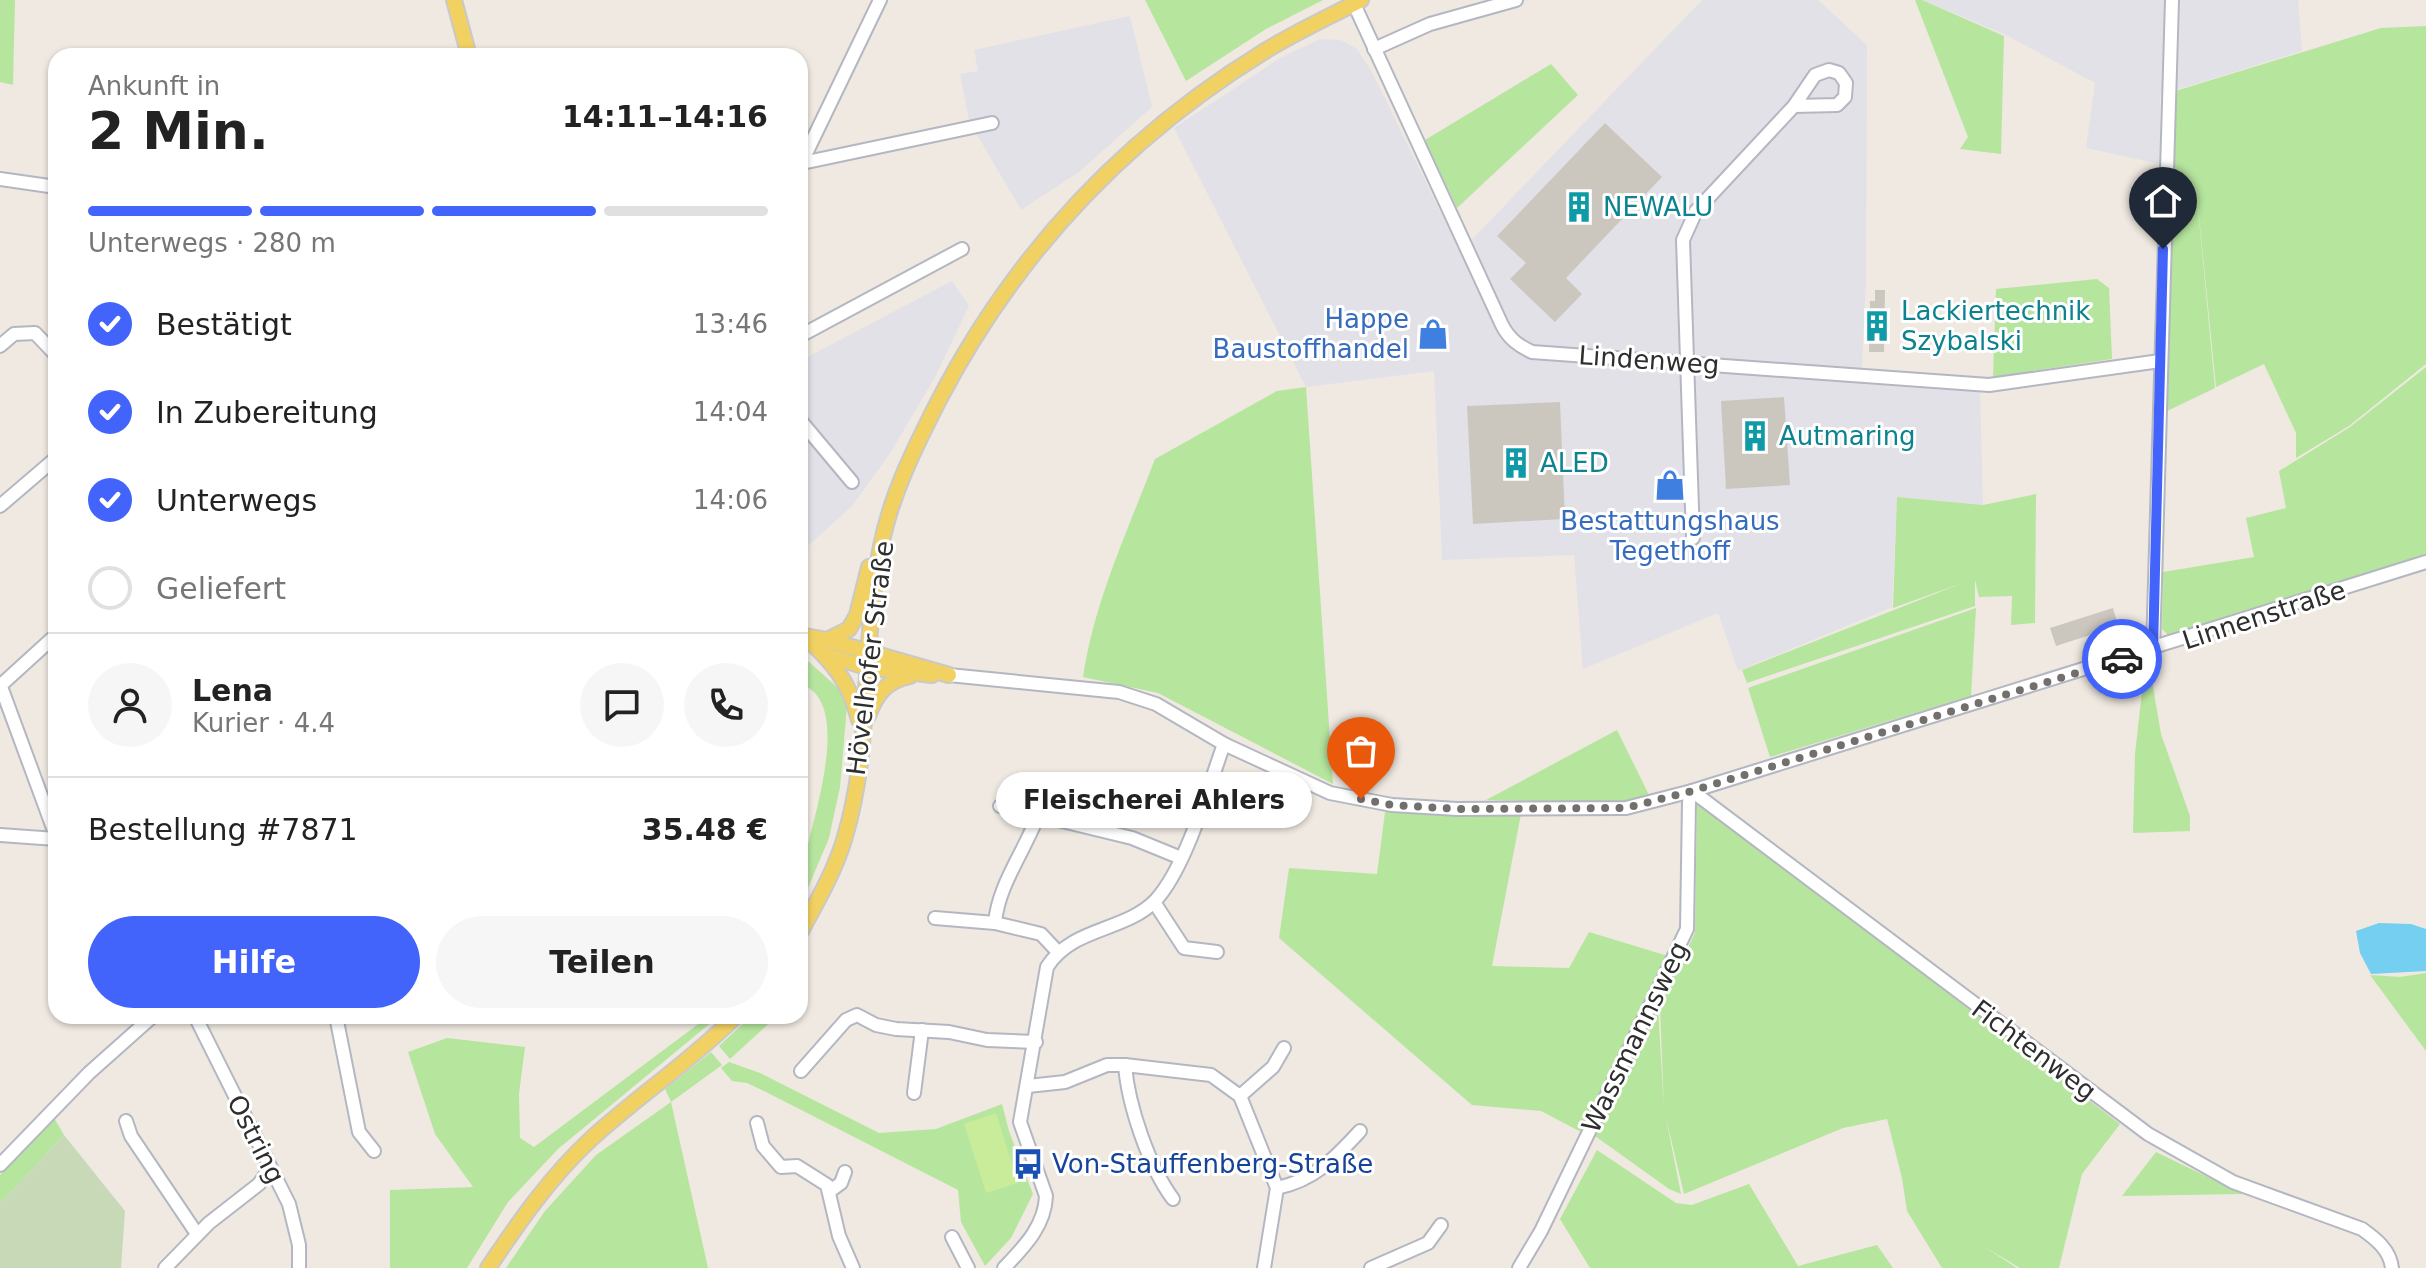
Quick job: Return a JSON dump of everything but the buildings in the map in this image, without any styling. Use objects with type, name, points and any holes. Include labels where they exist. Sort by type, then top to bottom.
[{"type":"main road","points":[[454,0],[467,48]]},
{"type":"main road","name":"Hövelhofer Straße","points":[[808,916],[844,841],[856,788],[866,660],[881,546],[898,487],[955,371],[997,302],[1041,242],[1107,171],[1162,122],[1265,51],[1358,2]]},
{"type":"main road","points":[[827,640],[849,629],[870,564],[881,546]]},
{"type":"main road","points":[[808,635],[827,640],[866,660],[914,675]]},
{"type":"main road","points":[[808,639],[826,655],[851,690],[862,732]]},
{"type":"main road","points":[[826,655],[949,675]]},
{"type":"main road","points":[[862,732],[875,697],[894,679],[914,675],[949,675]]},
{"type":"main road","points":[[488,1268],[533,1201],[591,1140],[728,1024]]},
{"type":"street","points":[[808,149],[880,0]]},
{"type":"street","points":[[1374,49],[1430,24],[1516,0]]},
{"type":"street","points":[[2153,650],[2172,0]]},
{"type":"street","name":"Lindenweg","points":[[1358,2],[1374,49],[1507,335],[1532,352],[1989,385],[2160,361]]},
{"type":"street","points":[[1693,538],[1683,240],[1696,211],[1794,106]]},
{"type":"street","points":[[808,162],[992,123]]},
{"type":"street","points":[[0,179],[48,186]]},
{"type":"street","points":[[808,332],[962,249]]},
{"type":"street","points":[[0,346],[14,334],[35,333],[48,347]]},
{"type":"street","points":[[808,430],[852,482]]},
{"type":"street","points":[[0,506],[48,465]]},
{"type":"street","name":"Linnenstraße","points":[[949,675],[1119,692],[1156,704],[1224,744],[1330,793],[1392,805],[1457,809],[1626,808],[1692,791],[2153,650],[2426,562]]},
{"type":"street","points":[[48,642],[0,684],[48,816]]},
{"type":"street","points":[[1004,1268],[1027,1243],[1046,1207],[1043,1183],[1020,1122],[1020,1109],[1028,1086],[1047,967],[1057,951],[1128,918],[1154,902],[1181,858],[1224,744]]},
{"type":"street","name":"Wassmannsweg","points":[[1519,1268],[1541,1231],[1687,929],[1689,802],[1692,791]]},
{"type":"street","name":"Fichtenweg","points":[[1692,791],[2148,1134],[2233,1182],[2362,1229],[2379,1241],[2391,1260],[2392,1268]]},
{"type":"street","points":[[1000,806],[1132,838],[1181,858]]},
{"type":"street","points":[[995,923],[996,906],[1026,848],[1038,815]]},
{"type":"street","points":[[2,839],[48,838]]},
{"type":"street","points":[[1154,902],[1184,948],[1217,952]]},
{"type":"street","points":[[935,918],[995,923],[1041,934],[1057,951]]},
{"type":"street","points":[[801,1071],[846,1020],[857,1015],[876,1025],[987,1040],[1036,1042]]},
{"type":"street","points":[[0,1165],[89,1073],[144,1024]]},
{"type":"street","name":"Ostring","points":[[199,1024],[289,1204],[299,1245],[299,1268]]},
{"type":"street","points":[[338,1024],[359,1132],[374,1151]]},
{"type":"street","points":[[914,1093],[922,1030]]},
{"type":"street","points":[[1240,1096],[1273,1067],[1284,1048]]},
{"type":"street","points":[[1028,1086],[1065,1082],[1107,1065],[1125,1065],[1211,1075],[1240,1096],[1277,1188],[1264,1268]]},
{"type":"street","points":[[1125,1065],[1127,1089],[1161,1182],[1173,1199]]},
{"type":"street","points":[[126,1121],[131,1136],[197,1234]]},
{"type":"street","points":[[757,1123],[763,1146],[781,1167],[797,1166],[824,1180],[830,1191],[836,1225],[853,1268]]},
{"type":"street","points":[[1277,1188],[1298,1184],[1329,1166],[1360,1131]]},
{"type":"street","points":[[165,1268],[197,1234],[259,1184],[270,1168]]},
{"type":"street","points":[[830,1191],[841,1183],[845,1172]]},
{"type":"street","points":[[1371,1268],[1428,1243],[1441,1225]]},
{"type":"street","points":[[952,1237],[968,1268]]},
{"type":"shaded area","points":[[1702,0],[1818,0],[1867,45],[1866,280],[1861,384],[1980,392],[1983,505],[1897,497],[1892,607],[1738,671],[1718,613],[1583,669],[1574,555],[1442,560],[1434,371],[1306,387],[1174,128],[1280,58],[1320,39],[1341,40],[1357,49],[1372,72],[1460,252]]},
{"type":"shaded area","points":[[1922,0],[2298,0],[2302,51],[2160,95],[2160,164],[2086,148],[2095,83],[2006,35]]},
{"type":"shaded area","points":[[1130,16],[1152,107],[1079,172],[1021,210],[969,121],[960,74],[978,71],[974,50]]},
{"type":"shaded area","points":[[952,281],[969,306],[935,377],[889,455],[852,506],[808,546],[808,357]]},
{"type":"green space","points":[[0,0],[15,0],[13,85],[0,82]]},
{"type":"green space","points":[[1145,0],[1323,0],[1266,29],[1186,81]]},
{"type":"green space","points":[[1915,0],[1922,0],[2004,36],[2001,154],[1960,149],[1968,137]]},
{"type":"green space","points":[[2426,26],[2426,364],[2349,426],[2296,458],[2296,433],[2264,364],[2216,387],[2194,166],[2215,388],[2161,414],[2169,93],[2381,28]]},
{"type":"green space","points":[[1551,64],[1578,95],[1457,208],[1425,140]]},
{"type":"green space","points":[[2097,279],[2109,288],[2112,359],[1993,377],[1996,289]]},
{"type":"green space","points":[[2426,367],[2426,554],[2168,635],[2162,629],[2163,572],[2254,557],[2246,518],[2286,508],[2279,471],[2350,427]]},
{"type":"green space","points":[[1306,387],[1333,784],[1158,693],[1083,677],[1103,594],[1155,459],[1277,391]]},
{"type":"green space","points":[[2036,494],[2035,623],[2011,625],[2012,596],[1979,597],[1975,580],[1975,606],[1747,683],[1742,670],[1965,582],[1893,608],[1897,497],[1983,505]]},
{"type":"green space","points":[[1976,608],[1971,696],[1770,757],[1748,688]]},
{"type":"green space","points":[[808,661],[838,688],[847,706],[840,787],[829,838],[808,888],[808,845],[822,784],[827,732],[824,710],[815,693],[808,688]]},
{"type":"green space","points":[[2152,681],[2161,734],[2190,816],[2190,831],[2133,833],[2135,754],[2143,683]]},
{"type":"green space","points":[[1617,730],[1649,795],[1620,803],[1486,800]]},
{"type":"green space","points":[[1697,802],[2120,1124],[2082,1174],[2059,1268],[2020,1268],[1983,1246],[2017,1268],[1942,1268],[1907,1211],[1887,1119],[1843,1128],[1684,1194],[1666,1118],[1681,1194],[1669,1189],[1595,1136],[1658,1006],[1664,1110],[1660,1006],[1695,933]]},
{"type":"green space","points":[[1385,812],[1521,814],[1492,966],[1569,968],[1589,932],[1668,956],[1583,1133],[1541,1111],[1472,1105],[1279,938],[1289,868],[1377,874]]},
{"type":"green space","points":[[2426,973],[2426,1051],[2370,975],[2400,977]]},
{"type":"green space","points":[[698,1024],[709,1024],[558,1149],[508,1202],[467,1268],[390,1268],[390,1190],[473,1187],[435,1134],[408,1052],[447,1038],[525,1047],[519,1094],[520,1138],[534,1147]]},
{"type":"green space","points":[[742,1024],[768,1024],[730,1059],[719,1046]]},
{"type":"green space","points":[[711,1052],[722,1065],[671,1102],[665,1089]]},
{"type":"green space","points":[[729,1062],[760,1073],[879,1133],[936,1129],[1002,1104],[1033,1194],[1011,1238],[985,1266],[961,1222],[958,1190],[766,1092],[747,1083],[732,1081],[721,1068]]},
{"type":"green space","points":[[671,1102],[708,1268],[506,1268],[545,1211],[596,1155]]},
{"type":"green space","points":[[996,1113],[1018,1183],[986,1193],[964,1124]]},
{"type":"green space","points":[[54,1118],[64,1135],[0,1204],[0,1175]]},
{"type":"green space","points":[[64,1135],[125,1211],[121,1268],[0,1268],[0,1204]]},
{"type":"green space","points":[[1597,1150],[1676,1203],[1692,1205],[1749,1184],[1798,1266],[1877,1245],[1893,1268],[1590,1268],[1560,1219]]},
{"type":"green space","points":[[2156,1152],[2243,1194],[2122,1196]]},
{"type":"water","points":[[2379,923],[2411,924],[2426,929],[2426,971],[2371,974],[2360,953],[2356,931]]},
{"type":"way so far","points":[[1361,799],[1392,805],[1457,809],[1626,808],[1692,791],[2122,659]]},
{"type":"place","name":"NEWALU","points":[[1579,207]]},
{"type":"place","name":"Lackiertechnik Szybalski","points":[[1877,326]]},
{"type":"place","name":"Happe Baustoffhandel","points":[[1433,334]]},
{"type":"place","name":"Autmaring","points":[[1755,436]]},
{"type":"place","name":"ALED","points":[[1516,463]]},
{"type":"place","name":"Bestattungshaus Tegethoff","points":[[1670,485]]},
{"type":"place","name":"Fleischerei Ahlers","points":[[1361,799]]},
{"type":"place","name":"Von-Stauffenberg-Straße","points":[[1028,1164]]},
{"type":"route","points":[[2122,659],[2153,650],[2163,249]]}]
